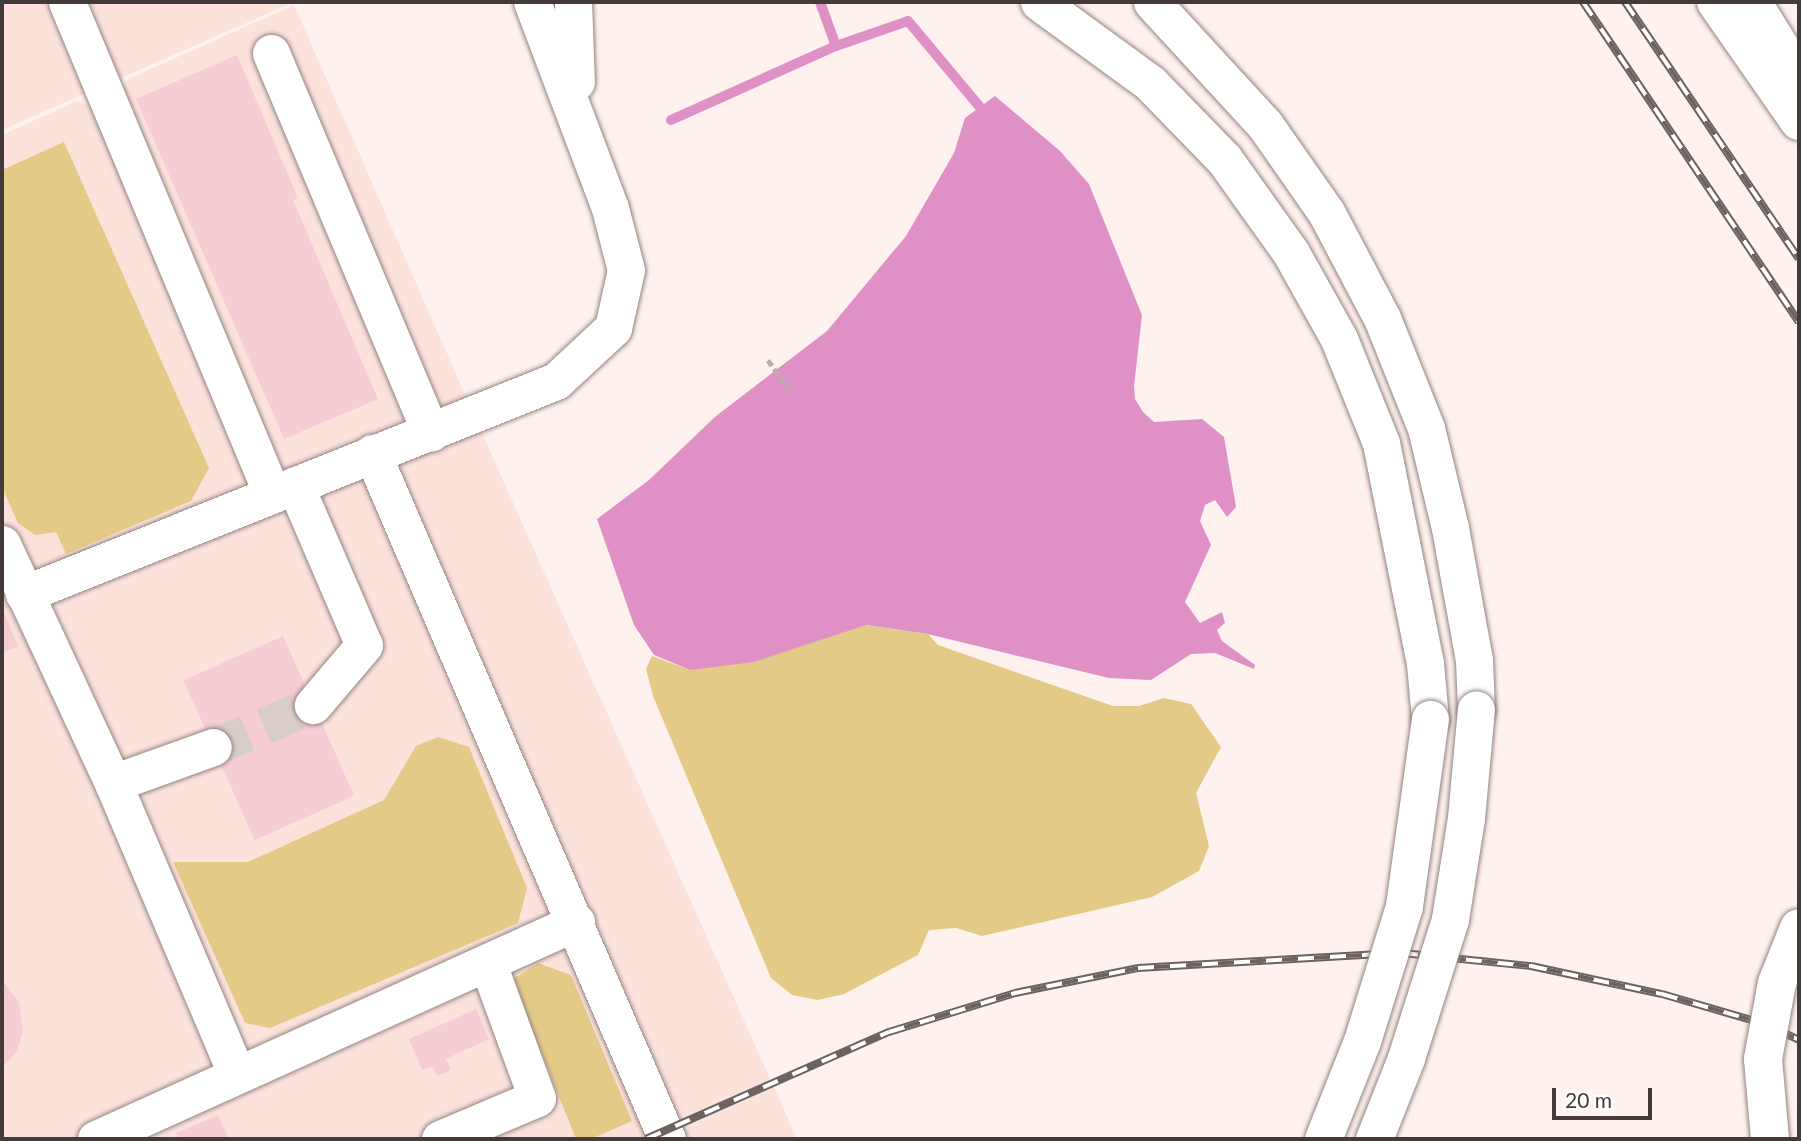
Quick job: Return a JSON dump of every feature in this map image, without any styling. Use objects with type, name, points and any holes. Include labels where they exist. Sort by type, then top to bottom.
[{"type":"main road","points":[[1716,2],[1799,121]]},
{"type":"main road","points":[[1752,2],[1799,77]]},
{"type":"main road","points":[[1770,1139],[1763,1059],[1777,983],[1799,928]]},
{"type":"street","points":[[67,2],[284,489],[365,645],[313,705]]},
{"type":"street","points":[[24,594],[372,453],[431,433],[556,380],[613,328],[626,270],[610,208],[532,2]]},
{"type":"street","points":[[573,2],[579,121]]},
{"type":"street","points":[[1039,2],[1150,83],[1224,159],[1291,253],[1339,339],[1381,443],[1425,663],[1430,719],[1404,906],[1362,1041],[1323,1139]]},
{"type":"street","points":[[1152,2],[1265,125],[1326,212],[1382,318],[1426,428],[1474,660],[1476,709],[1466,818],[1450,919],[1406,1058],[1374,1139]]},
{"type":"street","points":[[271,53],[431,433]]},
{"type":"street","points":[[372,453],[576,922],[667,1139]]},
{"type":"street","points":[[2,544],[113,783],[236,1073]]},
{"type":"street","points":[[113,783],[213,747]]},
{"type":"street","points":[[96,1139],[236,1073],[488,964],[576,922]]},
{"type":"street","points":[[440,1139],[537,1098],[488,964]]},
{"type":"path","points":[[768,360],[789,389]]},
{"type":"shaded area","points":[[2,2],[294,2],[2,130]]},
{"type":"shaded area","points":[[294,5],[797,1139],[2,1139],[2,135],[77,101],[95,108],[117,99],[128,79]]},
{"type":"shaded area","points":[[995,96],[1060,151],[1089,184],[1142,315],[1134,386],[1135,399],[1143,412],[1154,422],[1202,419],[1224,437],[1236,507],[1227,517],[1215,500],[1205,505],[1200,521],[1211,545],[1185,602],[1200,623],[1222,612],[1225,623],[1217,630],[1222,641],[1255,665],[1254,669],[1215,653],[1191,654],[1151,680],[1109,678],[928,634],[866,625],[754,662],[690,670],[654,655],[634,625],[597,519],[649,480],[716,416],[827,331],[906,236],[954,153],[965,118]]},
{"type":"shaded area","points":[[64,142],[209,468],[191,501],[66,554],[56,532],[35,535],[18,523],[2,487],[2,170]]},
{"type":"shaded area","points":[[865,625],[928,634],[938,645],[1113,706],[1139,706],[1164,698],[1191,704],[1221,747],[1196,793],[1209,846],[1199,871],[1152,897],[982,936],[956,928],[929,930],[918,955],[844,994],[818,1000],[792,995],[771,978],[653,696],[646,669],[652,656],[690,670]]},
{"type":"shaded area","points":[[438,737],[469,747],[527,888],[518,923],[270,1028],[245,1023],[173,862],[248,862],[384,800],[416,746]]},
{"type":"shaded area","points":[[538,963],[571,975],[632,1121],[591,1139],[576,1139],[512,980]]},
{"type":"building","points":[[237,55],[298,198],[293,200],[378,399],[284,439],[136,99]]},
{"type":"building","points":[[2,608],[18,646],[2,653]]},
{"type":"building","points":[[283,636],[354,796],[255,840],[183,680]]},
{"type":"building","points":[[2,980],[19,1002],[23,1031],[17,1051],[2,1068]]},
{"type":"building","points":[[476,1009],[489,1039],[446,1059],[451,1070],[437,1076],[432,1066],[422,1070],[409,1039]]},
{"type":"building","points":[[218,1115],[229,1139],[179,1139],[176,1133]]},
{"type":"waterway","points":[[820,2],[836,46]]},
{"type":"waterway","points":[[671,120],[836,46],[908,21],[980,107]]},
{"type":"tunnel","points":[[213,747],[313,705]]},
{"type":"railway","points":[[1583,2],[1799,322]]},
{"type":"railway","points":[[1625,2],[1799,259]]},
{"type":"railway","points":[[646,1139],[889,1032],[1015,993],[1138,968],[1402,953],[1531,966],[1662,994],[1765,1024],[1799,1040]]}]
